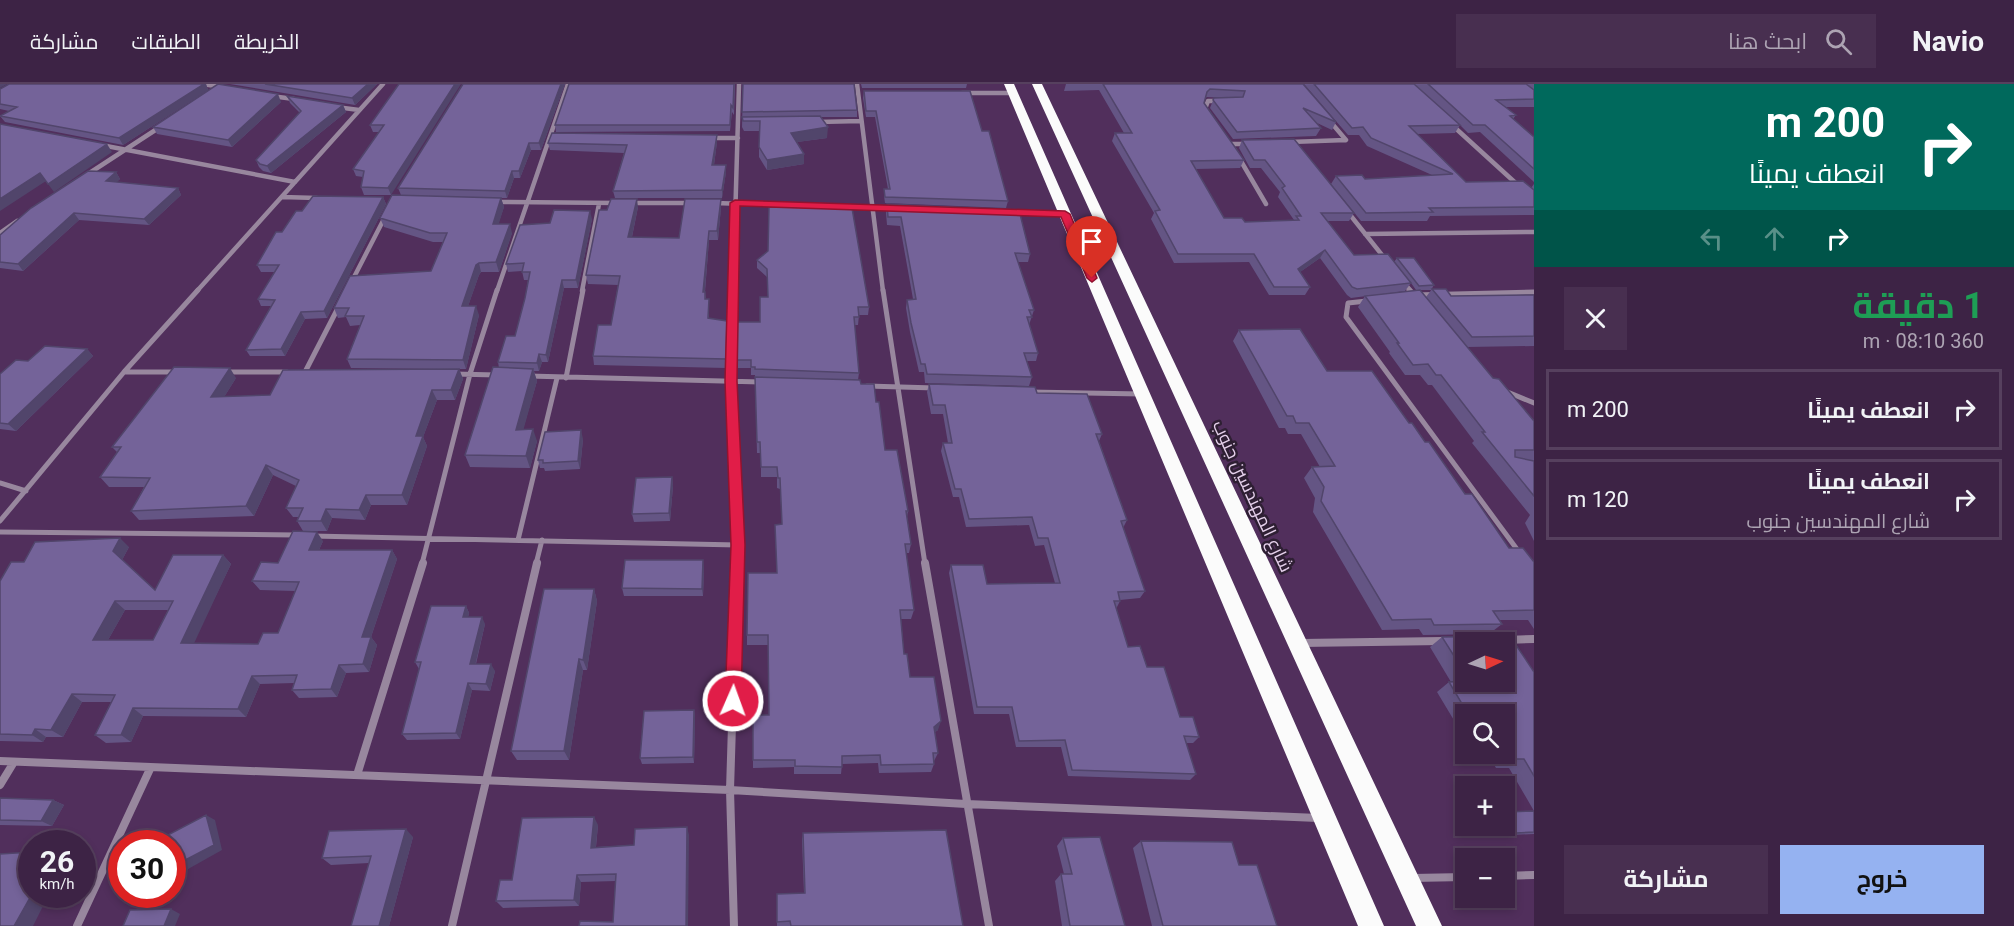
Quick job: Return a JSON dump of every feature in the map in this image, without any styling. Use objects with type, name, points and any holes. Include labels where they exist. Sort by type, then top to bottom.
[{"type":"highway","name":"شارع المهندسين جنوب","points":[[1037,84],[1299,643],[1428,926]]},
{"type":"highway","points":[[1011,89],[1323,819],[1371,926]]},
{"type":"street","points":[[202,84],[232,89]]},
{"type":"street","points":[[0,521],[124,372],[383,84]]},
{"type":"street","points":[[357,775],[431,537],[470,374],[525,203],[568,84]]},
{"type":"street","points":[[734,926],[730,790],[738,545],[731,381],[739,84]]},
{"type":"street","points":[[857,84],[871,207],[897,387],[966,804],[989,926]]},
{"type":"street","points":[[211,93],[223,86]]},
{"type":"street","points":[[957,93],[1011,89]]},
{"type":"street","points":[[858,93],[869,93]]},
{"type":"street","points":[[267,95],[302,101]]},
{"type":"street","points":[[1212,117],[1205,109],[1208,101],[1228,101]]},
{"type":"street","points":[[325,105],[359,110]]},
{"type":"street","points":[[1282,142],[1346,140],[1326,116]]},
{"type":"street","points":[[1446,119],[1525,191]]},
{"type":"street","points":[[805,122],[861,121]]},
{"type":"street","points":[[738,123],[749,123]]},
{"type":"street","points":[[87,175],[164,125]]},
{"type":"street","points":[[1225,135],[1266,204]]},
{"type":"street","points":[[703,138],[738,138]]},
{"type":"street","points":[[1292,142],[1300,151]]},
{"type":"street","points":[[92,143],[295,182]]},
{"type":"street","points":[[1231,144],[1252,143]]},
{"type":"street","points":[[282,197],[327,198]]},
{"type":"street","points":[[485,202],[701,203]]},
{"type":"street","points":[[712,203],[904,208]]},
{"type":"street","points":[[566,378],[599,204]]},
{"type":"street","points":[[1343,206],[1393,269]]},
{"type":"street","points":[[346,291],[388,210]]},
{"type":"street","points":[[1003,212],[1065,214]]},
{"type":"street","points":[[0,232],[19,220]]},
{"type":"street","points":[[1365,234],[1534,232]]},
{"type":"street","points":[[1400,278],[1421,304]]},
{"type":"street","points":[[1403,297],[1534,292]]},
{"type":"street","points":[[304,372],[341,301]]},
{"type":"street","points":[[1370,301],[1348,303],[1346,317],[1527,563]]},
{"type":"street","points":[[124,372],[181,372]]},
{"type":"street","points":[[214,372],[316,372]]},
{"type":"street","points":[[446,374],[502,375]]},
{"type":"street","points":[[524,376],[766,383]]},
{"type":"street","points":[[518,540],[557,378]]},
{"type":"street","points":[[861,386],[944,389]]},
{"type":"street","points":[[1497,387],[1534,403]]},
{"type":"street","points":[[1016,392],[1143,394]]},
{"type":"street","points":[[0,483],[27,491]]},
{"type":"street","points":[[0,532],[431,537],[738,545]]},
{"type":"street","points":[[452,926],[542,540]]},
{"type":"street","points":[[1515,640],[1534,639]]},
{"type":"street","points":[[1299,643],[1452,640]]},
{"type":"street","points":[[0,761],[150,769],[730,790],[966,804],[1323,819]]},
{"type":"street","points":[[0,785],[14,762]]},
{"type":"street","points":[[78,926],[150,769]]},
{"type":"street","points":[[1515,876],[1534,875]]},
{"type":"street","points":[[1406,878],[1455,877]]},
{"type":"building","points":[[9,84],[204,84],[119,138],[0,116],[17,107],[0,104],[0,89]]},
{"type":"building","points":[[218,84],[278,94],[228,140],[153,127]]},
{"type":"building","points":[[265,84],[368,84],[352,98]]},
{"type":"building","points":[[399,84],[455,84],[388,188],[361,187],[364,171],[353,169],[384,125],[370,125]]},
{"type":"building","points":[[463,84],[561,84],[539,143],[529,143],[519,171],[512,171],[505,191],[398,188]]},
{"type":"building","points":[[569,84],[734,84],[730,125],[555,125]]},
{"type":"building","points":[[743,84],[854,84],[857,110],[742,112]]},
{"type":"building","points":[[1103,84],[1303,84],[1336,122],[1303,108],[1321,128],[1237,132],[1213,100],[1214,98],[1243,97],[1245,91],[1210,89],[1204,103],[1244,160],[1191,161],[1224,218],[1242,218],[1245,222],[1299,220],[1296,216],[1301,216],[1282,188],[1285,186],[1265,160],[1254,160],[1242,140],[1294,139],[1354,213],[1321,213],[1354,255],[1388,254],[1411,283],[1357,289],[1352,287],[1325,250],[1298,269],[1310,287],[1274,287],[1254,254],[1178,254],[1155,211],[1160,210],[1115,133],[1132,133]]},
{"type":"building","points":[[1314,84],[1414,84],[1460,125],[1409,126],[1466,182],[1523,181],[1534,190],[1534,207],[1429,208],[1433,212],[1366,213],[1336,176],[1362,175],[1365,179],[1453,174],[1371,138],[1363,127],[1352,128]]},
{"type":"building","points":[[1428,84],[1526,84],[1534,90],[1534,99],[1496,100],[1516,115],[1510,116],[1534,137],[1534,169],[1485,125],[1473,125]]},
{"type":"building","points":[[864,91],[970,91],[982,131],[989,131],[1008,201],[885,197],[884,189],[890,189],[876,111],[866,111]]},
{"type":"building","points":[[287,96],[343,105],[267,166],[260,164],[256,160],[301,111]]},
{"type":"building","points":[[820,116],[828,127],[791,133],[804,154],[767,160],[759,147],[760,121],[743,121],[742,117]]},
{"type":"building","points":[[0,124],[107,144],[48,184],[40,173],[0,199]]},
{"type":"building","points":[[552,133],[717,135],[712,165],[726,165],[722,190],[613,191],[627,145],[548,143]]},
{"type":"building","points":[[88,171],[116,172],[106,181],[178,188],[144,219],[74,213],[18,264],[0,262],[0,235],[31,208]]},
{"type":"building","points":[[392,195],[501,198],[493,224],[510,224],[496,262],[476,265],[462,306],[476,306],[463,360],[347,359],[364,316],[345,316],[349,308],[334,308],[350,276],[431,271],[447,233],[430,233],[380,218]]},
{"type":"building","points":[[313,196],[383,197],[324,311],[301,312],[281,349],[246,350],[275,300],[258,299],[279,265],[257,265],[276,232],[282,232],[296,211],[302,211]]},
{"type":"building","points":[[611,199],[637,199],[628,237],[679,238],[685,199],[721,199],[717,231],[709,231],[703,292],[705,292],[705,299],[709,299],[708,318],[727,321],[726,359],[593,356],[598,325],[611,325],[620,276],[586,275],[599,210],[607,210]]},
{"type":"building","points":[[887,204],[1019,210],[1030,254],[1015,253],[1034,310],[1029,310],[1032,317],[1027,317],[1038,353],[1024,353],[1032,377],[927,374],[925,364],[921,364],[907,300],[916,299],[901,217],[888,217]]},
{"type":"building","points":[[769,207],[852,208],[869,307],[858,307],[859,317],[854,317],[859,373],[755,369],[751,367],[751,360],[736,360],[737,322],[760,322],[760,297],[768,297],[767,269],[757,260],[768,251]]},
{"type":"building","points":[[554,210],[590,211],[576,280],[562,280],[546,355],[539,354],[537,363],[498,362],[506,336],[515,336],[530,272],[522,272],[524,263],[506,264],[520,225],[550,223]]},
{"type":"building","points":[[1397,258],[1414,258],[1434,285],[1419,286]]},
{"type":"building","points":[[1432,289],[1446,289],[1451,296],[1534,295],[1534,336],[1472,337]]},
{"type":"building","points":[[1420,290],[1493,378],[1499,379],[1534,421],[1534,450],[1515,450],[1515,457],[1534,461],[1534,496],[1482,432],[1485,432],[1441,375],[1436,375],[1428,364],[1413,365],[1365,296]]},
{"type":"building","points":[[1300,329],[1327,371],[1372,371],[1409,423],[1412,423],[1425,442],[1429,442],[1465,494],[1472,494],[1509,548],[1523,548],[1534,562],[1534,610],[1493,611],[1502,624],[1434,625],[1431,619],[1392,620],[1321,501],[1324,487],[1312,467],[1335,466],[1309,423],[1296,423],[1293,416],[1287,416],[1239,330]]},
{"type":"building","points":[[45,346],[87,349],[8,424],[0,423],[0,374],[16,360],[28,361]]},
{"type":"building","points":[[174,367],[230,368],[211,397],[270,395],[283,370],[459,369],[451,390],[432,390],[416,436],[423,436],[402,495],[366,495],[359,510],[326,509],[321,521],[297,521],[303,508],[286,508],[299,480],[266,465],[246,506],[131,511],[150,478],[100,477],[121,447],[112,447]]},
{"type":"building","points":[[493,367],[533,369],[516,430],[533,429],[526,456],[465,455]]},
{"type":"building","points":[[755,377],[860,380],[861,384],[874,384],[876,402],[879,402],[885,450],[897,450],[908,511],[906,511],[911,544],[905,544],[914,610],[900,610],[904,654],[907,654],[910,677],[934,677],[941,721],[934,727],[938,753],[933,753],[934,764],[881,765],[880,755],[842,756],[842,767],[795,766],[795,760],[753,760],[753,715],[769,715],[768,635],[747,635],[748,573],[777,573],[775,525],[782,524],[780,478],[778,478],[777,467],[761,467],[760,442],[757,442]]},
{"type":"building","points":[[929,384],[1035,387],[1037,393],[1087,394],[1102,434],[1096,434],[1127,520],[1121,521],[1145,591],[1118,592],[1120,601],[1114,601],[1128,647],[1140,646],[1147,667],[1164,667],[1180,717],[1193,717],[1199,737],[1184,736],[1196,774],[1072,770],[1065,740],[1019,741],[1012,707],[977,707],[951,565],[983,565],[987,584],[1060,583],[1048,538],[1038,538],[1032,517],[969,519],[961,489],[955,489],[943,443],[952,443],[945,405],[933,405]]},
{"type":"building","points":[[581,430],[578,461],[543,463],[543,460],[538,460],[545,432]]},
{"type":"building","points":[[672,477],[669,513],[632,514],[636,478]]},
{"type":"building","points":[[293,531],[317,532],[309,550],[392,550],[362,637],[371,637],[363,664],[339,665],[331,689],[292,690],[297,675],[252,676],[238,709],[133,708],[121,735],[95,735],[115,695],[72,694],[51,730],[35,729],[32,735],[0,734],[0,581],[11,562],[24,562],[35,542],[120,538],[113,551],[155,590],[173,555],[223,555],[181,643],[258,644],[263,633],[278,633],[299,582],[252,581],[261,562],[278,563]],"holes":[[[115,601],[173,601],[153,640],[93,640]]]},
{"type":"building","points":[[625,560],[703,560],[702,589],[622,588]]},
{"type":"building","points":[[544,589],[594,589],[583,660],[579,659],[564,751],[511,751]]},
{"type":"building","points":[[431,606],[466,606],[463,617],[482,617],[470,664],[491,664],[486,684],[468,683],[456,733],[402,734],[421,662],[415,662]]},
{"type":"building","points":[[1442,637],[1455,637],[1455,658]]},
{"type":"building","points":[[1515,644],[1534,672],[1534,776],[1524,759],[1515,759],[1515,704],[1462,704],[1449,682],[1455,682],[1455,692],[1515,692]]},
{"type":"building","points":[[694,710],[693,757],[640,758],[644,711]]},
{"type":"building","points":[[0,798],[53,800],[41,821],[0,820]]},
{"type":"building","points":[[1534,811],[1534,832],[1515,833],[1515,812]]},
{"type":"building","points":[[206,815],[214,845],[186,860],[186,830],[177,830]]},
{"type":"building","points":[[594,817],[591,848],[634,845],[635,829],[687,827],[686,926],[579,926],[580,921],[613,922],[616,874],[577,875],[574,900],[496,901],[500,880],[512,880],[522,818]]},
{"type":"building","points":[[406,829],[379,926],[351,926],[371,856],[322,858],[329,831]]},
{"type":"building","points":[[946,830],[963,926],[791,926],[790,921],[777,922],[777,894],[805,893],[803,833]]},
{"type":"building","points":[[1100,837],[1125,926],[1070,926],[1061,874],[1072,874],[1063,838]]},
{"type":"building","points":[[1141,841],[1232,842],[1239,865],[1257,865],[1277,926],[1163,926]]},
{"type":"building","points":[[18,853],[18,908],[24,908],[14,926],[0,926],[0,854]]},
{"type":"building","points":[[171,909],[164,926],[123,926],[130,910]]},
{"type":"route","points":[[733,701],[738,545],[731,381],[735,203],[1065,214],[1092,278]]}]
